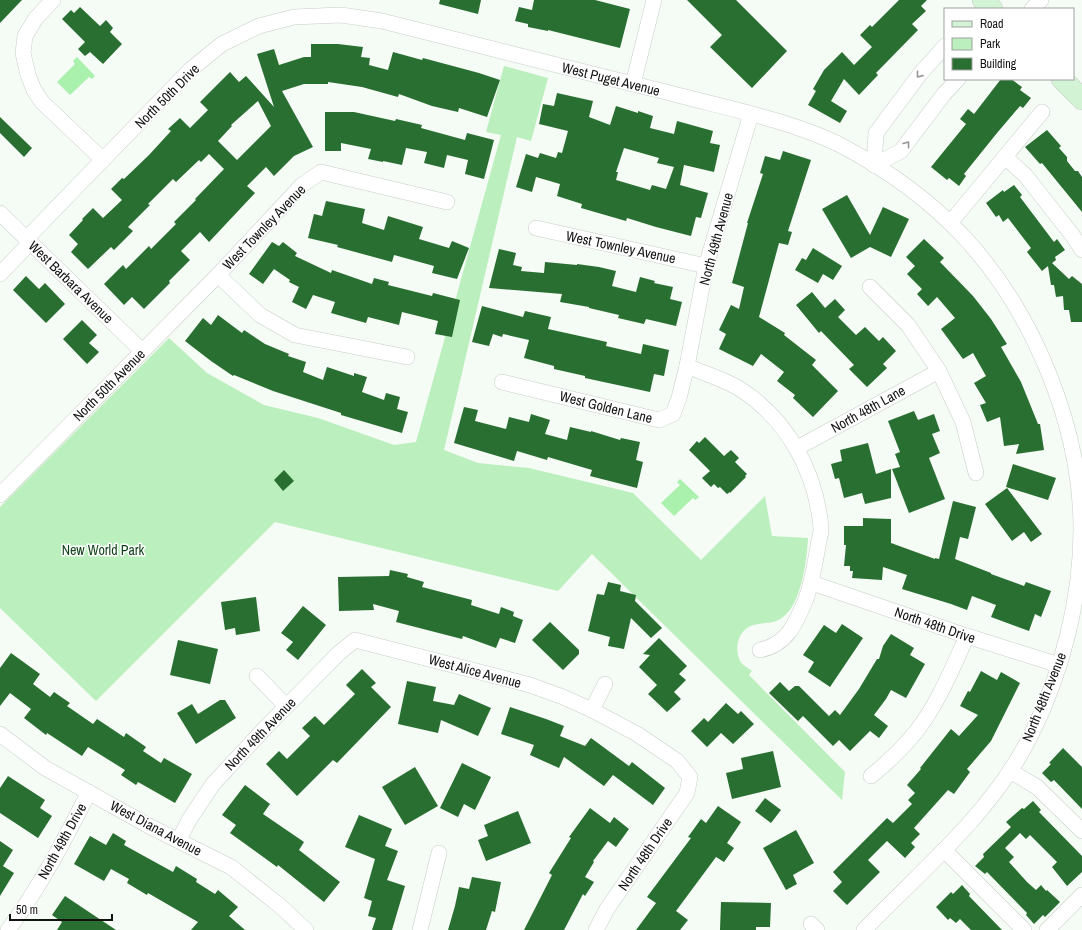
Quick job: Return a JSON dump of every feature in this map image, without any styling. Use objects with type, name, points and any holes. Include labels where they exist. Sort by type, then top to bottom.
[{"type":"main road","points":[[983,0],[991,8]]},
{"type":"main road","points":[[1063,80],[1082,99]]},
{"type":"street","points":[[53,0],[36,18],[25,36],[23,53],[28,75],[34,90],[42,102],[103,160]]},
{"type":"street","points":[[633,84],[654,0]]},
{"type":"street","points":[[1033,8],[1041,0]]},
{"type":"street","name":"North 50th Drive","points":[[0,274],[28,241],[103,160],[190,70],[222,44],[259,26],[294,16],[341,15]]},
{"type":"street","name":"West Puget Avenue","points":[[341,15],[382,21],[751,114],[815,132],[843,146],[874,165]]},
{"type":"street","points":[[874,165],[876,133],[920,74],[944,47]]},
{"type":"street","points":[[874,165],[901,151],[944,94],[957,80]]},
{"type":"street","points":[[950,223],[1042,112]]},
{"type":"street","name":"North 49th Avenue","points":[[687,366],[706,266],[751,114]]},
{"type":"street","points":[[1004,157],[1025,175],[1073,236],[1082,250]]},
{"type":"street","name":"North 48th Avenue","points":[[864,930],[944,850],[989,799],[1010,771],[1030,736],[1053,684],[1065,646],[1081,548],[1079,500],[1073,457],[1063,414],[1051,378],[1034,339],[1012,300],[987,264],[966,239],[950,223],[904,184],[874,165]]},
{"type":"street","name":"West Townley Avenue","points":[[218,275],[302,185],[321,172],[447,202]]},
{"type":"street","name":"West Barbara Avenue","points":[[0,213],[142,351]]},
{"type":"street","name":"West Townley Avenue","points":[[536,228],[706,266]]},
{"type":"street","points":[[218,275],[260,315],[295,335],[407,357]]},
{"type":"street","name":"North 50th Avenue","points":[[0,495],[218,275]]},
{"type":"street","points":[[870,287],[908,325],[939,370],[963,422],[976,473]]},
{"type":"street","points":[[687,366],[739,388],[756,401],[784,428],[797,448],[809,474],[815,493],[821,530],[812,583],[796,624],[777,644],[760,650]]},
{"type":"street","name":"West Golden Lane","points":[[502,382],[659,420],[673,414],[687,366]]},
{"type":"street","name":"North 48th Lane","points":[[797,448],[939,370]]},
{"type":"street","name":"North 48th Drive","points":[[812,583],[967,636],[1059,665]]},
{"type":"street","points":[[871,776],[891,759],[916,732],[940,695],[967,636]]},
{"type":"street","name":"North 49th Avenue","points":[[178,840],[213,784],[286,706],[339,653],[355,640]]},
{"type":"street","name":"West Alice Avenue","points":[[355,640],[530,685],[563,697],[592,710],[637,734],[677,761],[690,777]]},
{"type":"street","points":[[257,676],[286,706]]},
{"type":"street","points":[[592,710],[605,684]]},
{"type":"street","name":"West Diana Avenue","points":[[0,734],[45,768],[149,826],[231,867],[279,904],[306,930]]},
{"type":"street","points":[[1010,771],[1037,787],[1082,831]]},
{"type":"street","name":"North 48th Drive","points":[[596,930],[608,909],[687,792],[690,777]]},
{"type":"street","name":"North 49th Drive","points":[[8,930],[68,833],[89,792]]},
{"type":"street","points":[[944,850],[1024,930]]},
{"type":"street","points":[[420,930],[439,853]]},
{"type":"street","points":[[1047,930],[1082,895]]},
{"type":"green space","name":"New World Park","points":[[504,66],[548,78],[531,141],[517,137],[444,450],[478,463],[529,468],[633,493],[701,560],[765,496],[772,536],[808,538],[805,566],[797,596],[789,611],[776,621],[748,627],[741,635],[739,640],[737,651],[738,656],[742,664],[752,671],[749,675],[845,772],[842,800],[592,554],[558,591],[275,522],[96,701],[0,608],[0,507],[169,338],[207,373],[264,405],[318,418],[394,445],[416,442],[501,135],[486,132]]},
{"type":"shaded area","points":[[77,57],[95,76],[92,79],[89,77],[70,95],[57,82],[75,64],[73,61]]},
{"type":"shaded area","points":[[680,479],[699,497],[695,500],[693,498],[674,516],[661,503],[680,485],[677,482]]},
{"type":"building","points":[[0,0],[22,0],[0,23]]},
{"type":"building","points":[[440,0],[481,0],[478,14],[439,4]]},
{"type":"building","points":[[534,0],[595,0],[630,9],[620,48],[548,30],[528,27],[528,24],[515,21],[519,7],[532,10]]},
{"type":"building","points":[[687,0],[736,0],[787,51],[752,88],[710,47],[722,35]]},
{"type":"building","points":[[899,0],[927,0],[921,6],[926,11],[912,24],[918,30],[876,73],[878,75],[859,95],[844,79],[831,101],[847,111],[840,123],[808,105],[816,91],[813,89],[824,70],[842,52],[854,65],[872,47],[860,35],[870,25],[872,27]]},
{"type":"building","points":[[80,7],[100,26],[106,20],[113,28],[110,32],[122,44],[103,64],[90,52],[85,56],[78,49],[85,42],[62,19],[71,10],[74,13]]},
{"type":"building","points":[[311,44],[338,44],[363,47],[361,57],[370,58],[369,65],[388,70],[393,52],[422,60],[423,58],[500,80],[487,117],[459,108],[458,112],[432,106],[399,94],[398,97],[362,87],[328,82],[328,84],[304,84],[282,91],[313,147],[294,156],[274,176],[266,167],[247,186],[255,193],[209,242],[200,232],[181,251],[190,260],[144,309],[132,297],[124,305],[104,284],[123,265],[126,269],[149,246],[151,249],[176,224],[174,222],[224,169],[209,154],[201,162],[199,160],[176,182],[173,179],[128,227],[133,231],[114,250],[111,247],[88,269],[71,252],[78,244],[69,235],[93,208],[103,218],[122,200],[111,189],[122,178],[124,179],[149,155],[171,131],[168,129],[180,118],[190,128],[208,110],[200,102],[230,72],[239,82],[246,76],[274,107],[257,54],[274,49],[279,65],[304,57],[311,57]],"holes":[[[258,101],[271,126],[237,160],[218,141],[232,126],[231,125]]]},
{"type":"building","points":[[1000,80],[1012,80],[1022,87],[1020,90],[1031,98],[1023,108],[1020,106],[997,133],[964,174],[966,176],[959,186],[949,178],[947,180],[931,167],[966,124],[960,119],[968,109],[974,114]]},
{"type":"building","points":[[557,93],[593,101],[589,117],[610,125],[616,106],[653,116],[650,128],[674,134],[677,121],[713,131],[710,143],[720,145],[714,172],[684,165],[680,185],[708,193],[701,218],[696,217],[691,236],[627,218],[626,221],[581,208],[582,204],[557,196],[560,184],[536,177],[532,192],[516,187],[526,154],[538,158],[540,153],[556,158],[558,152],[562,153],[568,131],[539,124],[543,104],[554,106]],"holes":[[[624,148],[659,158],[657,163],[674,167],[666,189],[652,185],[650,190],[616,180],[618,172],[616,172]]]},
{"type":"building","points":[[325,112],[354,112],[395,121],[396,119],[422,125],[421,128],[465,140],[467,133],[494,140],[484,179],[465,174],[468,160],[447,155],[444,168],[424,163],[427,152],[406,148],[402,165],[368,159],[371,149],[341,143],[341,151],[325,151]]},
{"type":"building","points":[[0,117],[32,148],[24,157],[0,133]]},
{"type":"building","points":[[1047,130],[1061,146],[1059,148],[1067,157],[1067,161],[1082,177],[1082,212],[1042,163],[1040,164],[1025,147]]},
{"type":"building","points":[[783,151],[811,160],[788,231],[792,232],[788,245],[779,243],[759,317],[785,333],[784,335],[816,360],[812,365],[838,391],[813,417],[793,398],[795,395],[777,381],[784,372],[761,354],[753,366],[719,349],[726,334],[719,330],[731,305],[739,309],[744,287],[732,283],[747,223],[763,174],[760,173],[765,156],[780,160]]},
{"type":"building","points":[[1014,185],[1022,195],[1020,197],[1054,242],[1057,239],[1065,250],[1055,257],[1056,260],[1052,263],[1069,279],[1072,276],[1082,284],[1082,322],[1071,322],[1069,310],[1064,310],[1063,296],[1056,297],[1054,285],[1051,285],[1048,266],[1042,271],[1027,252],[1031,248],[1008,218],[1003,222],[999,215],[996,217],[986,203],[1003,190],[1004,192]]},
{"type":"building","points":[[847,195],[870,235],[883,207],[909,219],[891,257],[870,247],[851,258],[822,209]]},
{"type":"building","points":[[326,201],[365,209],[362,223],[384,230],[388,216],[423,227],[419,239],[449,248],[452,241],[469,248],[457,279],[432,273],[434,266],[394,255],[392,262],[337,247],[338,245],[308,238],[314,214],[322,216]]},
{"type":"building","points":[[924,239],[944,258],[940,262],[973,296],[991,319],[1007,344],[1001,347],[1021,382],[1038,424],[1040,424],[1044,450],[1016,454],[1019,444],[1004,446],[1000,417],[987,422],[980,405],[986,403],[974,383],[986,376],[973,353],[963,359],[941,329],[955,318],[937,297],[928,306],[917,294],[922,289],[907,274],[915,266],[906,257]]},
{"type":"building","points":[[272,242],[279,246],[283,242],[297,253],[295,256],[331,273],[332,270],[372,284],[374,278],[389,282],[388,285],[432,296],[433,293],[460,300],[452,337],[435,334],[438,321],[402,312],[399,325],[368,317],[366,323],[331,313],[335,302],[313,295],[306,309],[292,302],[299,287],[289,282],[290,280],[274,269],[263,284],[249,274]]},
{"type":"building","points":[[813,248],[842,266],[833,280],[823,274],[818,283],[795,270],[802,258],[806,260]]},
{"type":"building","points":[[499,249],[516,253],[513,265],[522,267],[521,271],[544,273],[545,262],[577,264],[616,271],[612,286],[636,292],[640,277],[655,281],[654,283],[673,287],[670,299],[682,302],[676,326],[646,319],[644,324],[618,318],[619,315],[589,307],[560,302],[562,294],[489,288]]},
{"type":"building","points":[[26,276],[39,289],[45,283],[65,304],[46,323],[13,290]]},
{"type":"building","points":[[812,292],[825,308],[835,299],[845,310],[838,317],[856,335],[865,327],[879,341],[883,337],[896,351],[883,364],[887,368],[867,387],[849,369],[854,365],[821,331],[819,333],[796,305]]},
{"type":"building","points":[[482,306],[523,317],[525,311],[551,317],[548,329],[607,342],[606,346],[641,354],[643,344],[669,350],[664,376],[654,374],[650,392],[585,378],[585,376],[554,369],[554,366],[524,358],[529,340],[503,334],[502,337],[493,334],[489,346],[472,342]]},
{"type":"building","points":[[218,315],[242,333],[244,330],[265,344],[289,354],[288,356],[306,362],[303,372],[323,380],[327,367],[354,376],[354,373],[367,377],[362,392],[384,400],[386,393],[400,397],[397,409],[408,412],[402,433],[341,415],[341,413],[273,391],[234,375],[233,376],[185,341],[203,318],[211,325]]},
{"type":"building","points":[[82,320],[97,335],[89,343],[99,352],[87,364],[63,339]]},
{"type":"building","points":[[464,407],[478,410],[475,421],[506,429],[509,417],[529,422],[531,414],[550,420],[545,434],[567,440],[570,427],[591,431],[620,440],[621,438],[640,442],[636,460],[643,462],[637,488],[590,476],[592,470],[548,457],[547,460],[517,451],[514,461],[454,443]]},
{"type":"building","points":[[914,411],[918,420],[934,414],[940,431],[932,434],[940,453],[929,458],[945,499],[909,513],[892,469],[900,467],[895,454],[900,452],[888,421]]},
{"type":"building","points":[[705,437],[724,456],[731,450],[739,458],[735,462],[747,474],[745,476],[746,477],[730,493],[727,494],[720,487],[718,488],[714,484],[711,487],[702,478],[710,471],[689,450],[697,441],[699,443]]},
{"type":"building","points":[[868,443],[876,474],[891,469],[891,498],[865,504],[862,493],[844,498],[839,478],[835,479],[831,464],[842,461],[840,450]]},
{"type":"building","points":[[1013,464],[1056,478],[1048,500],[1006,487]]},
{"type":"building","points":[[284,470],[294,481],[283,491],[274,480]]},
{"type":"building","points":[[1007,488],[1042,534],[1031,542],[1024,532],[1012,541],[985,504]]},
{"type":"building","points":[[953,501],[976,507],[968,539],[960,537],[955,559],[1024,586],[1026,582],[1051,591],[1041,617],[1035,614],[1029,631],[991,617],[996,605],[972,596],[967,610],[902,589],[907,575],[883,567],[882,580],[852,578],[853,571],[850,571],[850,566],[844,566],[846,545],[844,545],[844,526],[863,526],[863,518],[891,519],[891,543],[935,559],[939,559]]},
{"type":"building","points":[[390,570],[408,574],[407,577],[424,582],[422,587],[472,600],[471,605],[499,614],[501,607],[514,612],[513,616],[523,620],[515,643],[500,638],[496,648],[463,636],[462,639],[396,622],[399,611],[373,604],[374,610],[339,611],[338,577],[389,576]]},
{"type":"building","points":[[608,582],[621,585],[620,591],[636,595],[635,601],[662,628],[651,638],[631,618],[624,649],[608,646],[610,637],[588,631],[597,594],[604,595]]},
{"type":"building","points":[[256,597],[260,631],[236,635],[235,628],[225,630],[221,602]]},
{"type":"building","points":[[303,606],[326,625],[298,660],[286,650],[293,642],[281,633]]},
{"type":"building","points":[[550,622],[579,650],[579,654],[563,670],[532,640]]},
{"type":"building","points":[[842,624],[863,638],[830,687],[808,672],[814,662],[803,655],[824,625],[836,633]]},
{"type":"building","points":[[891,634],[914,648],[910,655],[925,664],[906,698],[891,690],[874,715],[888,726],[879,738],[870,731],[850,751],[839,740],[833,746],[803,716],[798,721],[769,693],[780,682],[789,691],[795,686],[799,686],[829,716],[835,710],[840,715],[859,689],[877,659],[879,659],[883,646]]},
{"type":"building","points":[[659,638],[687,666],[679,674],[686,680],[674,692],[681,699],[667,712],[648,694],[657,685],[639,667],[650,655],[643,654]]},
{"type":"building","points":[[178,640],[218,649],[210,684],[170,675]]},
{"type":"building","points":[[11,653],[40,674],[33,684],[50,697],[54,692],[70,703],[67,706],[93,724],[97,719],[124,737],[126,733],[146,747],[143,751],[161,763],[164,758],[192,774],[175,803],[138,782],[136,785],[121,775],[125,770],[88,747],[82,756],[47,733],[46,735],[24,718],[31,709],[10,693],[0,706],[0,668]]},
{"type":"building","points":[[362,669],[376,683],[371,687],[391,707],[337,763],[333,760],[297,796],[266,764],[279,751],[287,759],[310,736],[302,728],[315,716],[324,725],[355,694],[346,685]]},
{"type":"building","points":[[981,671],[997,680],[1001,672],[1020,683],[991,741],[967,769],[970,772],[954,794],[948,790],[914,828],[920,834],[911,843],[915,847],[905,858],[887,841],[868,860],[880,872],[847,905],[833,891],[842,882],[833,872],[887,818],[893,823],[912,804],[908,800],[915,793],[907,785],[951,729],[959,736],[978,715],[960,706],[968,691],[970,692]]},
{"type":"building","points":[[407,681],[436,687],[433,701],[454,705],[459,694],[491,708],[478,736],[441,720],[438,733],[398,724]]},
{"type":"building","points":[[220,700],[225,700],[236,718],[196,744],[177,713],[192,704],[198,714]]},
{"type":"building","points":[[726,703],[738,714],[741,711],[754,724],[733,744],[721,733],[707,747],[691,731],[704,718],[708,722]]},
{"type":"building","points":[[510,707],[564,726],[560,736],[585,746],[591,738],[629,766],[632,762],[665,788],[653,805],[613,775],[604,786],[564,757],[559,768],[530,755],[534,745],[501,734]]},
{"type":"building","points":[[1063,748],[1082,767],[1082,809],[1054,780],[1051,782],[1042,773]]},
{"type":"building","points":[[773,751],[781,787],[732,799],[726,773],[743,769],[741,758]]},
{"type":"building","points":[[462,763],[491,777],[475,810],[464,804],[458,817],[440,808]]},
{"type":"building","points":[[415,767],[438,806],[405,825],[382,787]]},
{"type":"building","points":[[8,776],[45,800],[40,808],[52,816],[38,838],[0,813],[0,788]]},
{"type":"building","points":[[245,785],[270,804],[263,814],[304,842],[299,850],[340,882],[324,902],[278,865],[277,867],[230,833],[236,825],[222,815]]},
{"type":"building","points":[[765,798],[781,810],[771,823],[755,811]]},
{"type":"building","points":[[1033,801],[1041,810],[1039,812],[1082,856],[1082,872],[1067,886],[1052,867],[1057,862],[1030,835],[1026,839],[1020,833],[1005,848],[1014,857],[1009,862],[1027,882],[1036,890],[1041,885],[1060,902],[1045,917],[1043,915],[1034,924],[1026,915],[1027,913],[987,872],[985,874],[975,866],[984,857],[983,854],[1011,827],[1006,822],[1022,808],[1024,809]]},
{"type":"building","points":[[718,806],[741,822],[727,843],[734,848],[724,862],[716,857],[676,911],[688,920],[680,930],[636,930],[656,903],[647,897],[691,838],[688,837],[701,819],[706,823]]},
{"type":"building","points":[[590,808],[610,823],[614,817],[629,829],[616,847],[608,841],[593,861],[594,862],[585,877],[594,882],[585,896],[583,894],[564,930],[524,930],[552,875],[549,873],[571,838],[569,837]]},
{"type":"building","points":[[518,811],[531,843],[486,861],[478,840],[488,836],[484,825]]},
{"type":"building","points":[[359,815],[392,829],[385,846],[398,851],[387,880],[405,886],[392,930],[372,930],[376,918],[368,916],[372,901],[364,898],[375,859],[345,847]]},
{"type":"building","points":[[796,830],[814,863],[793,875],[797,884],[786,890],[763,848]]},
{"type":"building","points":[[113,833],[126,841],[124,845],[173,872],[176,866],[197,879],[196,882],[215,894],[218,890],[238,907],[229,916],[245,930],[191,930],[198,922],[148,893],[147,895],[127,883],[129,879],[111,869],[104,881],[74,864],[90,836],[106,845]]},
{"type":"building","points":[[0,841],[13,850],[3,866],[14,873],[0,896]]},
{"type":"building","points":[[472,877],[501,882],[495,912],[492,911],[486,930],[448,930],[459,887],[469,889]]},
{"type":"building","points":[[962,885],[970,894],[969,896],[1002,930],[971,930],[960,919],[956,923],[950,918],[948,920],[936,907],[951,892],[953,894]]},
{"type":"building","points":[[65,896],[116,930],[57,930],[62,922],[52,915]]},
{"type":"building","points":[[721,902],[771,903],[770,927],[756,927],[756,930],[720,930]]}]
